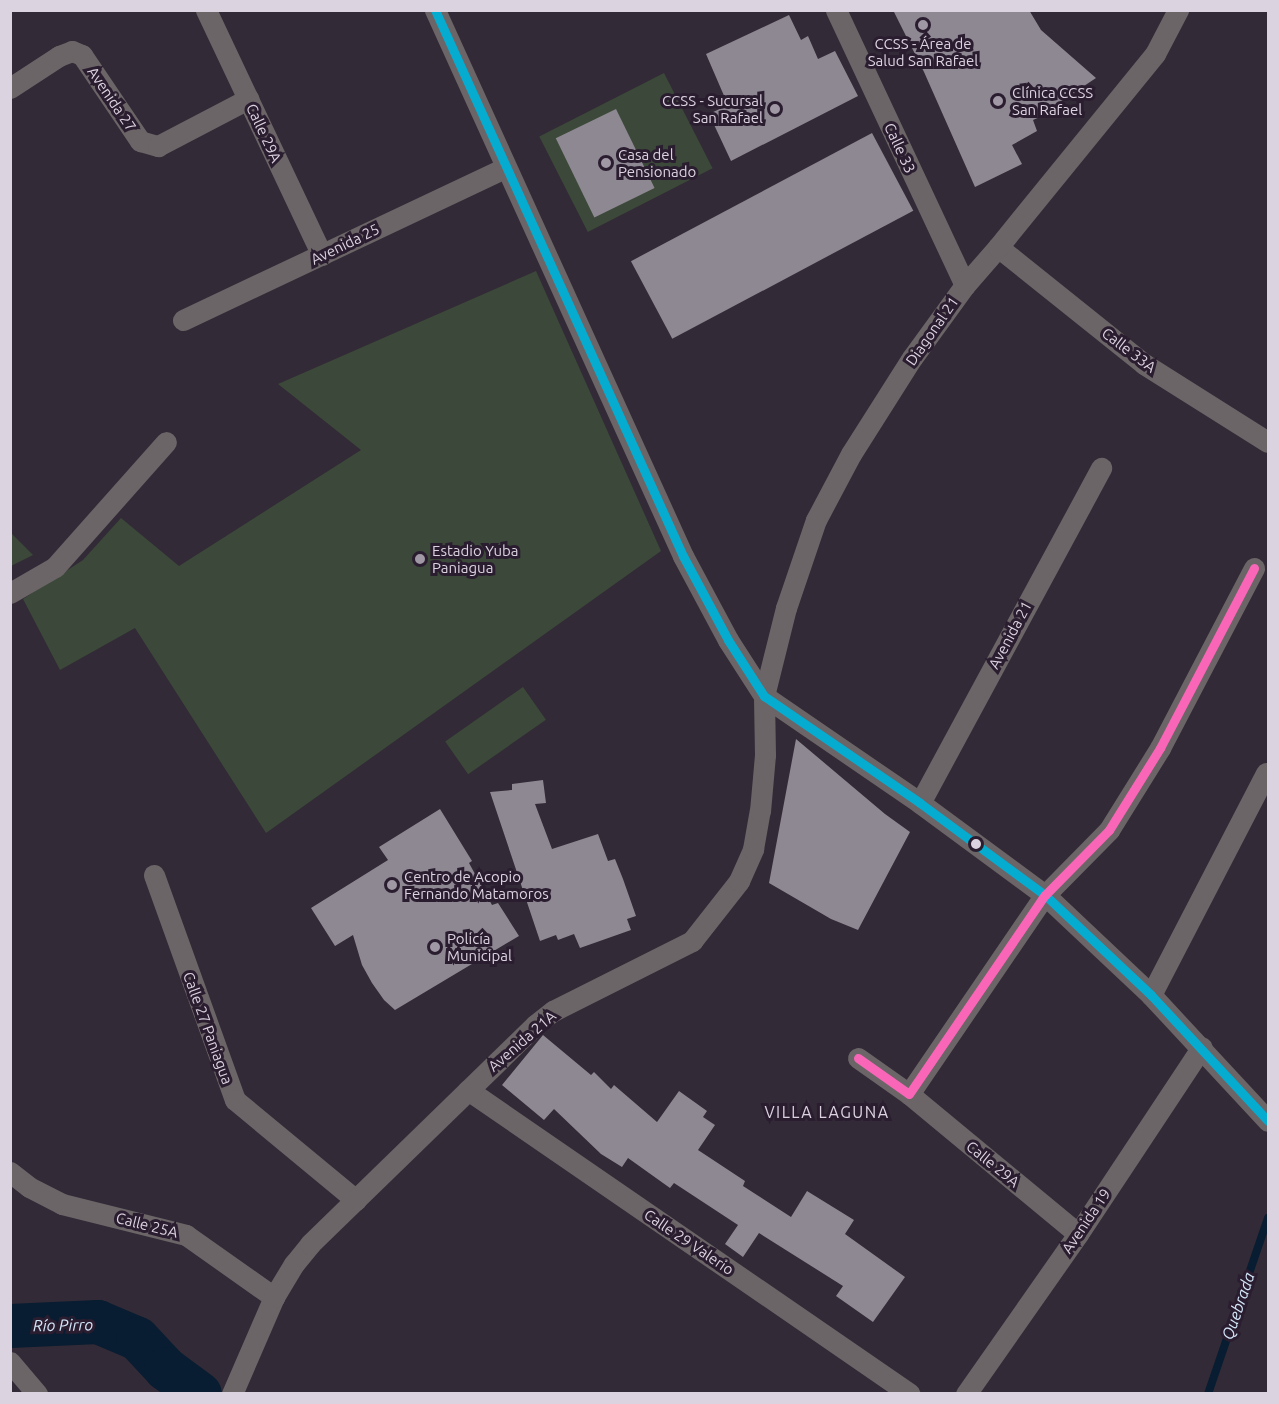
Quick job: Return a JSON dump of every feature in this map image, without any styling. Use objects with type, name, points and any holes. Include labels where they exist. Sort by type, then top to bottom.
[{"type":"street","name":"Calle 29A","points":[[206,10],[322,255]]},
{"type":"street","points":[[435,10],[683,556],[728,640],[764,696],[920,803],[1045,895],[1151,995],[1269,1121]]},
{"type":"street","name":"Calle 33","points":[[836,10],[965,285]]},
{"type":"street","name":"Diagonal 21","points":[[764,696],[786,608],[816,520],[851,454],[912,358],[965,285],[998,248],[1155,54],[1178,10]]},
{"type":"street","name":"Avenida 27","points":[[10,88],[59,56],[72,51],[82,55],[140,141],[158,146],[248,99]]},
{"type":"street","name":"Avenida 25","points":[[183,320],[506,166]]},
{"type":"street","name":"Calle 33A","points":[[998,248],[1144,364],[1269,442]]},
{"type":"street","points":[[10,593],[55,567],[166,442]]},
{"type":"street","name":"Avenida 21","points":[[920,803],[1101,468]]},
{"type":"street","points":[[909,1094],[1045,895],[1109,830],[1160,748],[1254,568]]},
{"type":"street","name":"Avenida 21A","points":[[232,1394],[274,1297],[294,1264],[310,1244],[468,1090],[553,1011],[692,941],[733,890],[753,849],[760,811],[765,755],[764,696]]},
{"type":"street","points":[[1151,995],[1266,773]]},
{"type":"street","name":"Calle 27 Paniagua","points":[[154,875],[235,1100],[356,1200]]},
{"type":"street","name":"Avenida 19","points":[[966,1394],[1078,1233],[1202,1047]]},
{"type":"street","name":"Calle 29A","points":[[858,1058],[909,1094],[1078,1233]]},
{"type":"street","name":"Calle 29 Valerio","points":[[468,1090],[910,1394]]},
{"type":"street","name":"Calle 25A","points":[[10,1172],[29,1187],[62,1204],[186,1235],[274,1297]]},
{"type":"street","points":[[10,1362],[37,1394]]},
{"type":"green space","points":[[664,73],[713,168],[588,232],[539,137]]},
{"type":"green space","name":"Estadio Yuba Paniagua","points":[[536,271],[661,551],[266,833],[135,628],[60,670],[23,599],[83,560],[121,518],[179,566],[361,450],[278,384]]},
{"type":"green space","points":[[10,532],[33,555],[11,566],[10,566]]},
{"type":"green space","points":[[523,687],[546,720],[468,774],[445,741]]},
{"type":"building","name":"Clínica CCSS San Rafael","points":[[893,10],[1029,10],[1041,30],[1096,78],[1060,102],[1063,107],[1033,120],[1037,131],[1012,145],[1022,164],[975,187],[924,72]]},
{"type":"building","points":[[789,15],[801,40],[808,36],[818,59],[835,51],[858,96],[731,161],[709,114],[728,105],[706,54]]},
{"type":"building","name":"Casa del Pensionado","points":[[616,109],[655,188],[594,217],[556,138]]},
{"type":"building","points":[[872,133],[913,211],[672,339],[631,261]]},
{"type":"building","points":[[796,739],[885,814],[910,832],[858,930],[831,919],[769,883]]},
{"type":"building","points":[[543,780],[546,803],[535,804],[552,849],[598,834],[608,861],[615,859],[636,916],[627,919],[631,930],[580,948],[574,934],[558,940],[556,935],[540,941],[490,792],[512,790],[512,784]]},
{"type":"building","points":[[440,809],[472,861],[469,863],[492,905],[498,903],[519,936],[395,1010],[384,1000],[372,983],[362,965],[353,935],[335,946],[311,908],[388,860],[379,847]]},
{"type":"building","points":[[543,1035],[591,1075],[594,1072],[611,1089],[614,1085],[657,1122],[679,1091],[707,1111],[703,1117],[715,1125],[698,1150],[745,1181],[743,1186],[791,1217],[807,1191],[854,1220],[845,1234],[905,1277],[873,1322],[836,1296],[843,1286],[759,1233],[743,1257],[725,1244],[738,1225],[674,1183],[670,1188],[628,1158],[622,1167],[601,1154],[554,1109],[544,1120],[502,1085]]},
{"type":"waterway","name":"Quebrada","points":[[1208,1394],[1268,1218]]},
{"type":"waterway","name":"Río Pirro","points":[[10,1326],[98,1322],[138,1339],[166,1369],[200,1394]]},
{"type":"transit line","points":[[435,10],[683,556],[728,640],[764,696],[920,803],[1045,895],[1151,995],[1268,1121]]},
{"type":"transit line","points":[[858,1058],[909,1094],[1045,895],[1109,830],[1160,748],[1254,568]]},
{"type":"place","name":"CCSS - Área de Salud San Rafael","points":[[923,25]]},
{"type":"place","name":"Clínica CCSS San Rafael","points":[[998,101]]},
{"type":"place","name":"CCSS - Sucursal San Rafael","points":[[775,109]]},
{"type":"place","name":"Casa del Pensionado","points":[[606,163]]},
{"type":"place","name":"Estadio Yuba Paniagua","points":[[420,559]]},
{"type":"place","name":"Centro de Acopio Fernando Matamoros","points":[[392,885]]},
{"type":"place","name":"Policía Municipal","points":[[435,947]]},
{"type":"district","name":"VILLA LAGUNA","points":[[827,1112]]}]
